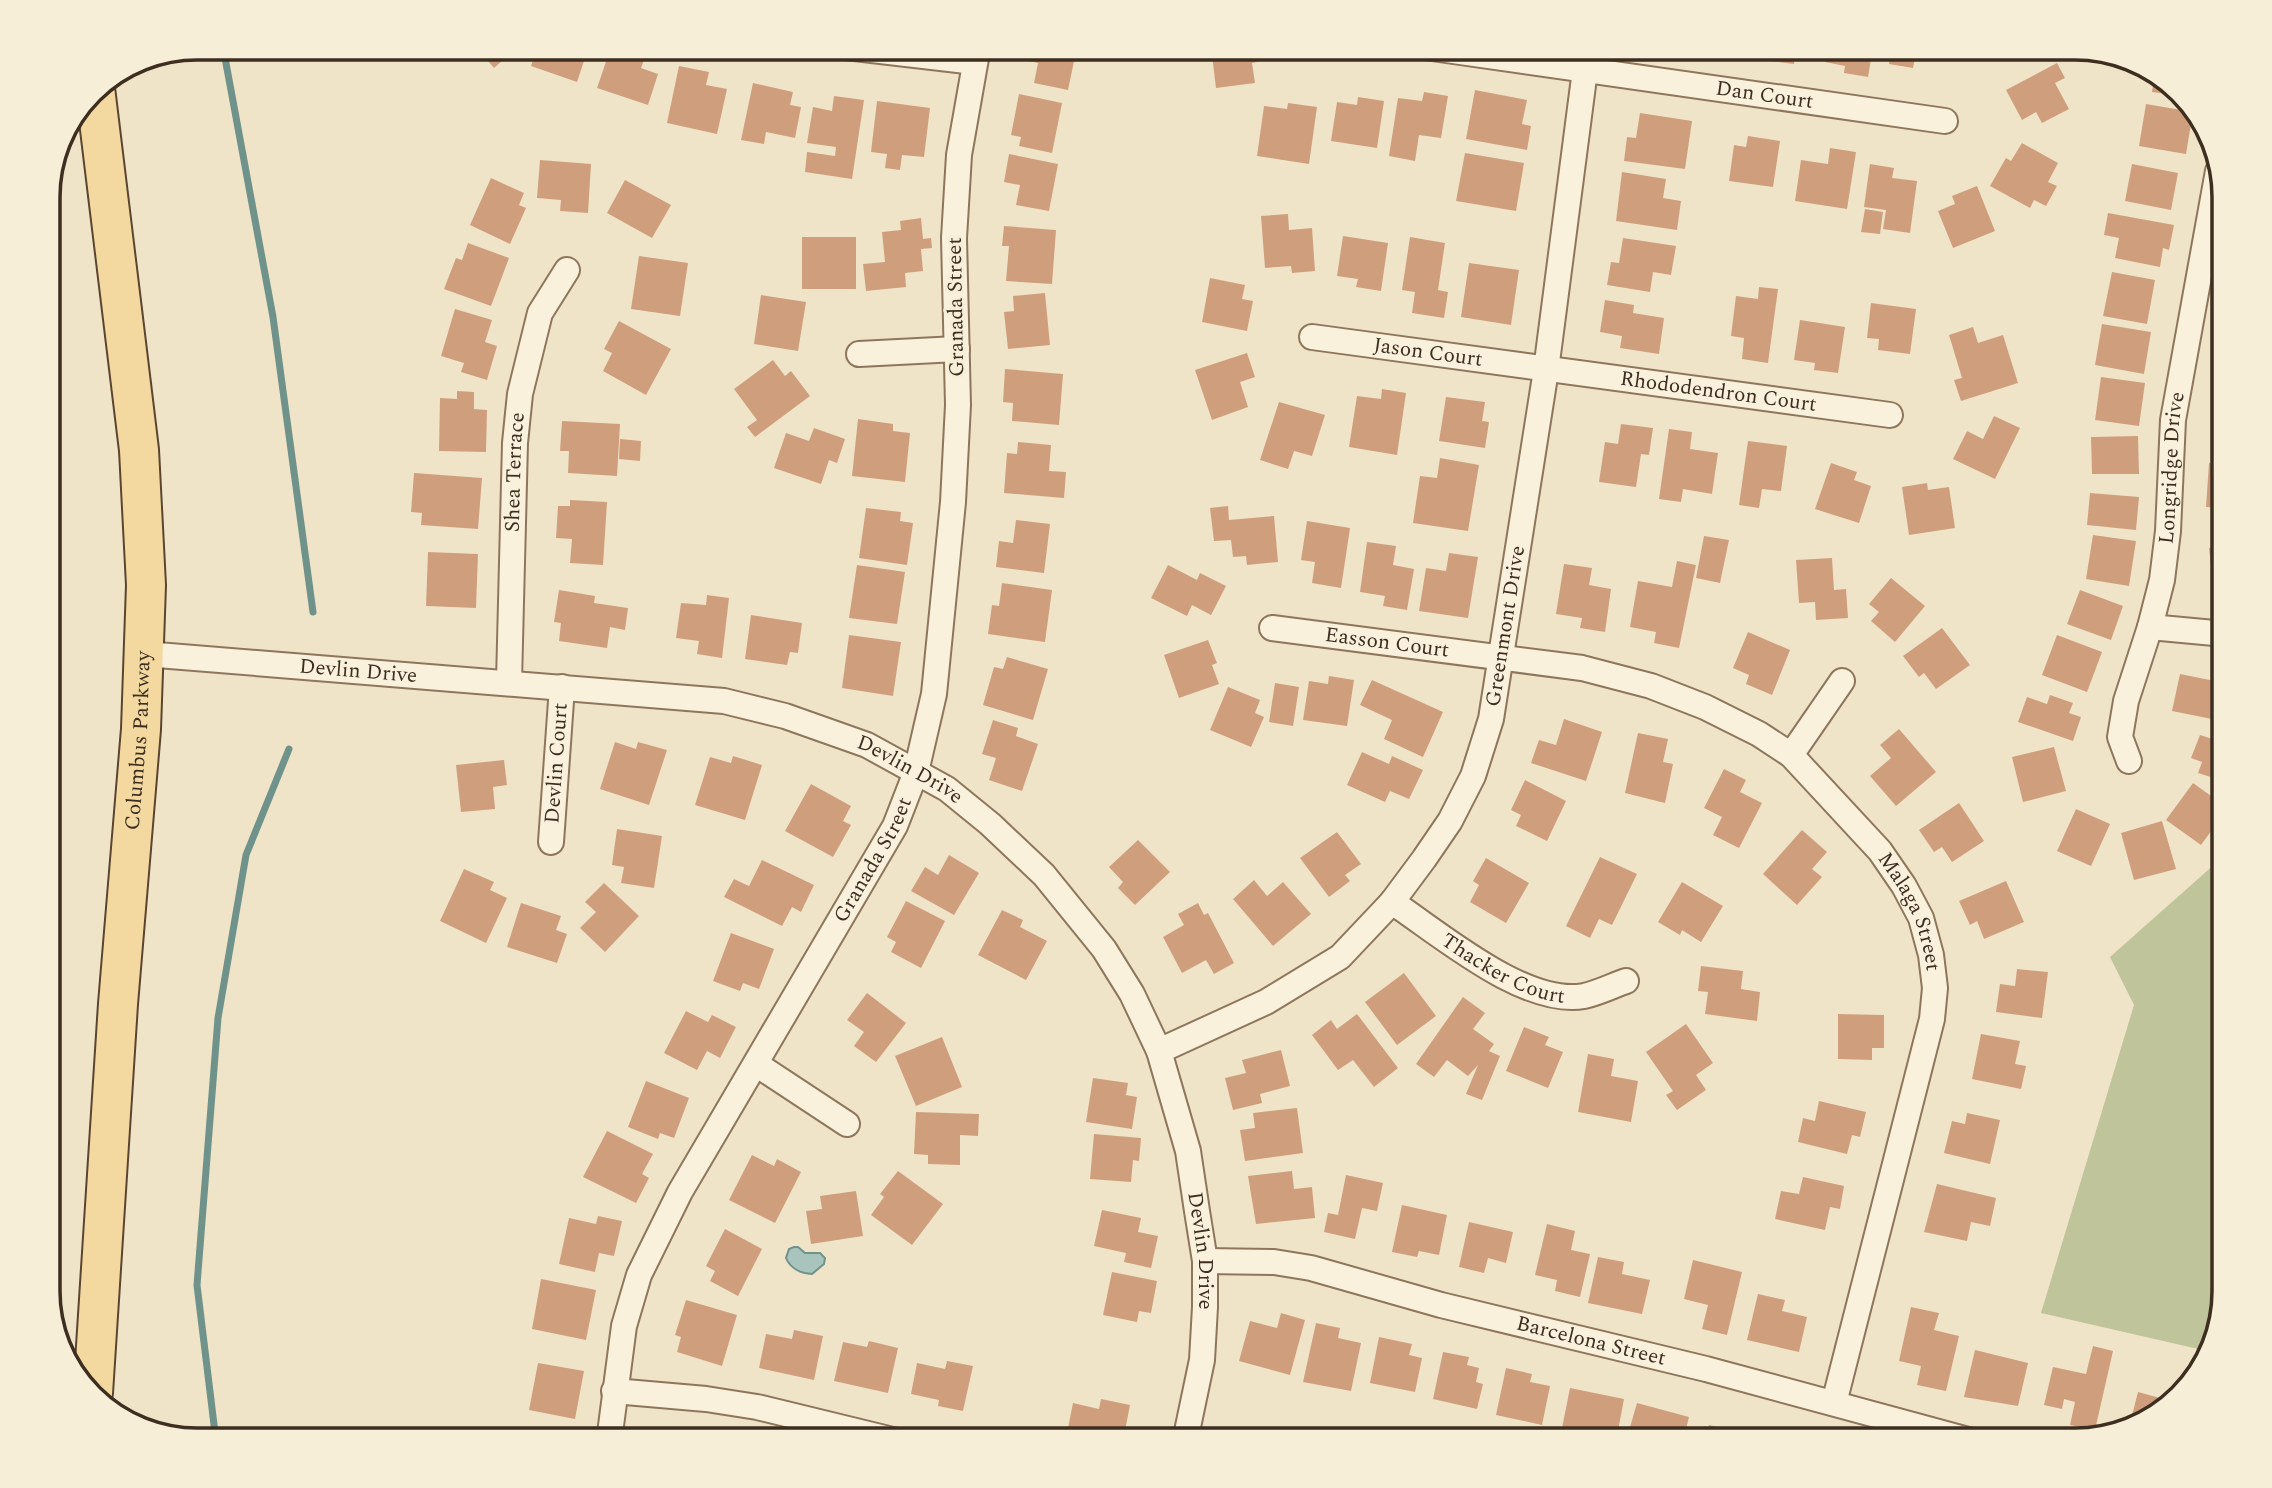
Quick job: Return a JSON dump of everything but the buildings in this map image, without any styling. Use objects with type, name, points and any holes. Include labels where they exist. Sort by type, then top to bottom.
[{"type":"main road","name":"Columbus Parkway","points":[[94,1383],[118,1004],[145,654],[146,586],[139,450],[96,104]]},
{"type":"street","name":"Granada Street","points":[[610,1428],[624,1326],[639,1275],[680,1192],[895,826],[916,772],[934,694],[950,530],[958,405],[954,238],[958,155],[976,60]]},
{"type":"street","name":"Greenmont Drive","points":[[1159,1051],[1266,1002],[1340,957],[1392,902],[1450,821],[1474,776],[1491,719],[1546,370],[1586,60]]},
{"type":"street","name":"Dan Court","points":[[1592,60],[1945,121]]},
{"type":"street","name":"Longridge Drive","points":[[2129,761],[2120,737],[2126,701],[2162,580],[2168,531],[2173,420],[2212,204]]},
{"type":"street","name":"Shea Terrace","points":[[509,682],[515,443],[520,394],[540,313],[567,271]]},
{"type":"street","name":"Jason Court","points":[[1312,337],[1546,370]]},
{"type":"street","points":[[859,354],[957,349]]},
{"type":"street","name":"Rhododendron Court","points":[[1546,370],[1890,415]]},
{"type":"street","points":[[2150,627],[2212,633]]},
{"type":"street","name":"Easson Court","points":[[1272,628],[1501,658]]},
{"type":"street","name":"Devlin Drive","points":[[145,654],[724,701],[785,716],[867,745],[947,789],[1044,875],[1104,949],[1132,994],[1159,1051],[1188,1151],[1205,1261],[1202,1360],[1188,1428]]},
{"type":"street","name":"Malaga Street","points":[[1501,658],[1582,668],[1651,686],[1705,707],[1759,734],[1791,755],[1880,851],[1904,886],[1921,918],[1931,955],[1935,988],[1932,1019],[1834,1404]]},
{"type":"street","points":[[1791,755],[1842,681]]},
{"type":"street","name":"Devlin Court","points":[[551,842],[562,687]]},
{"type":"street","name":"Thacker Court","points":[[1392,902],[1465,953],[1517,982],[1555,995],[1584,996],[1626,981]]},
{"type":"street","points":[[755,1064],[847,1124]]},
{"type":"street","name":"Barcelona Street","points":[[1205,1261],[1275,1262],[1311,1268],[1441,1305],[1706,1369],[1924,1428]]},
{"type":"street","points":[[614,1391],[706,1399],[757,1407],[843,1428]]},
{"type":"green space","points":[[2212,867],[2212,1292],[2208,1327],[2199,1349],[2041,1313],[2134,1005],[2110,957]]},
{"type":"water","points":[[794,1247],[805,1253],[820,1253],[825,1258],[824,1264],[812,1274],[796,1270],[786,1258],[789,1249]]},
{"type":"waterway","points":[[225,60],[273,317],[313,612]]},
{"type":"waterway","points":[[214,1428],[197,1285],[218,1018],[246,855],[289,749]]}]
